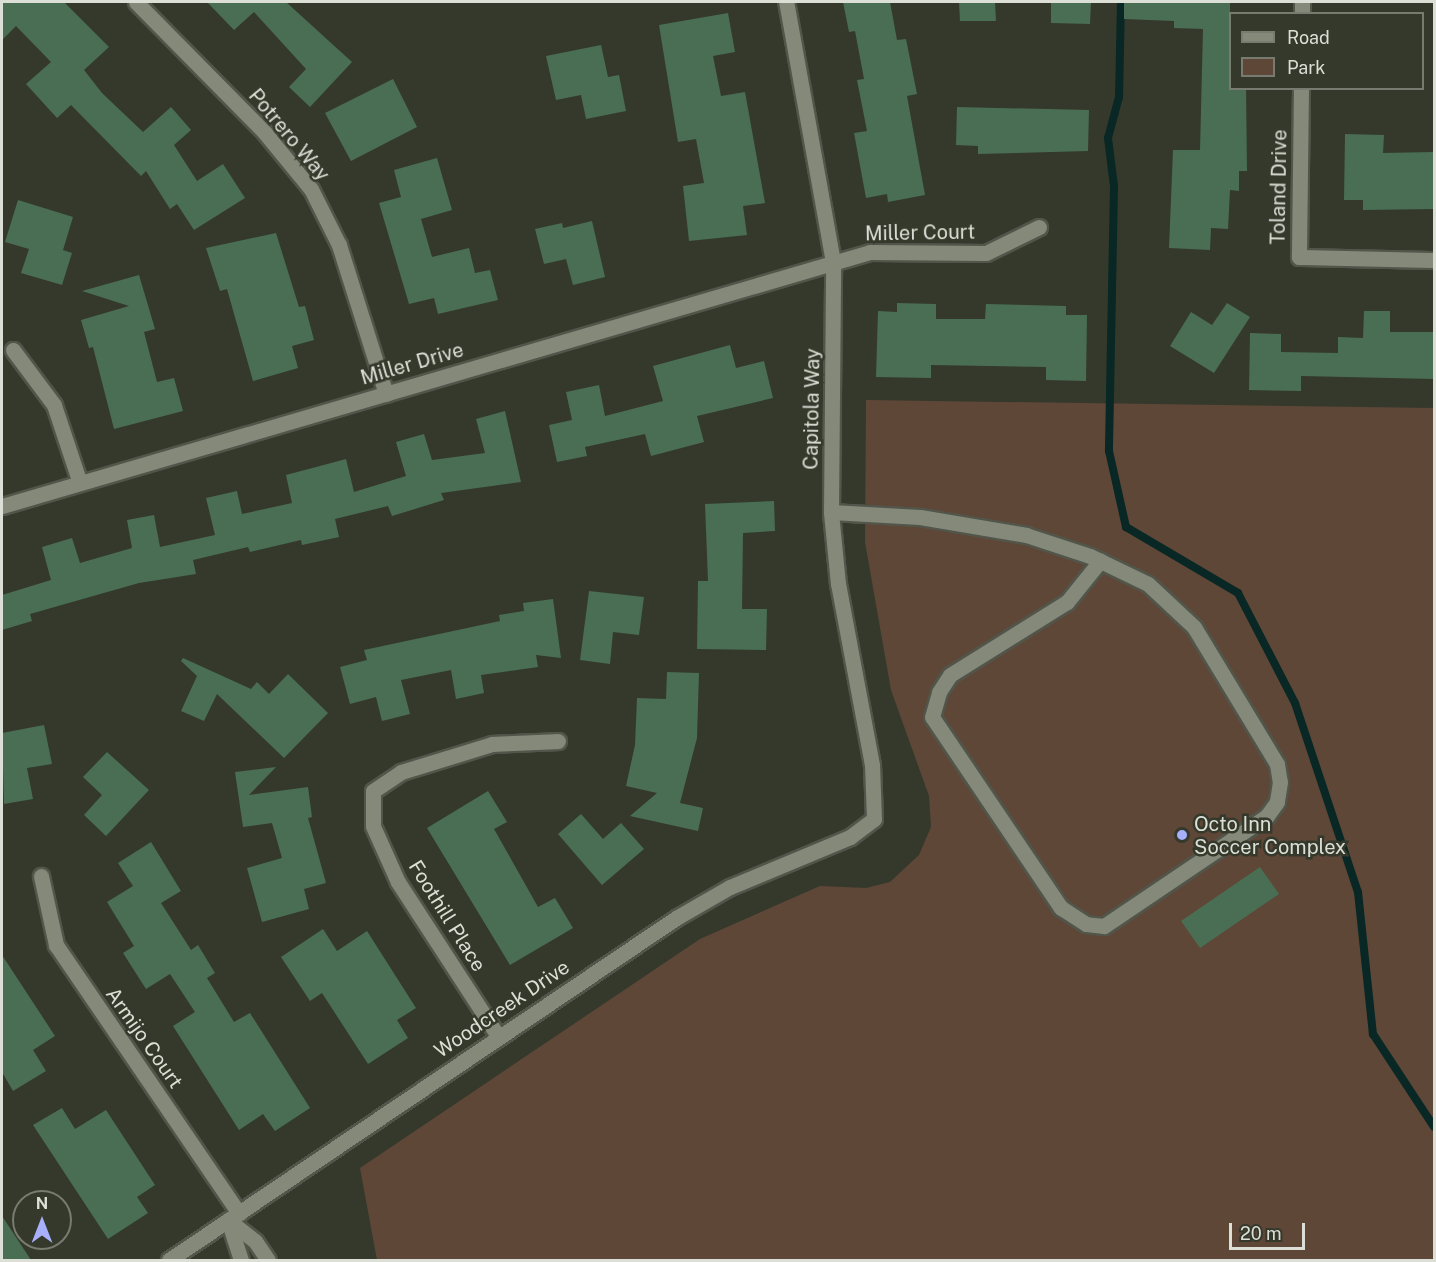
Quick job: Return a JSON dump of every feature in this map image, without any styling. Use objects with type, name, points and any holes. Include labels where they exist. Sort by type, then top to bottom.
[{"type":"street","name":"Potrero Way","points":[[136,2],[265,134],[311,189],[339,245],[386,394]]},
{"type":"street","name":"Capitola Way","points":[[786,2],[833,262],[831,512],[838,584],[873,774],[874,819]]},
{"type":"street","name":"Toland Drive","points":[[1301,90],[1299,257],[1434,260]]},
{"type":"street","name":"Miller Court","points":[[833,262],[870,252],[986,253],[1039,227]]},
{"type":"street","name":"Miller Drive","points":[[2,506],[833,262]]},
{"type":"street","points":[[13,350],[54,405],[80,483]]},
{"type":"street","points":[[831,512],[920,517],[1026,535],[1100,561],[1148,584],[1194,627],[1277,764],[1280,782],[1277,801],[1267,816],[1104,926],[1086,924],[1061,908],[932,717],[939,692],[950,675],[1067,602],[1100,561]]},
{"type":"street","name":"Foothill Place","points":[[498,1036],[398,882],[373,826],[373,791],[401,772],[492,744],[558,741]]},
{"type":"street","name":"Woodcreek Drive","points":[[169,1260],[676,918],[730,887],[850,837],[874,819]]},
{"type":"street","name":"Armijo Court","points":[[41,876],[56,945],[233,1216]]},
{"type":"street","points":[[233,1216],[242,1260]]},
{"type":"street","points":[[233,1216],[268,1260]]},
{"type":"green space","name":"Octo Inn Soccer Complex","points":[[866,400],[1434,408],[1434,1260],[377,1260],[360,1168],[700,939],[820,886],[866,888],[890,882],[919,855],[931,827],[929,796],[891,690],[865,542]]},
{"type":"building","points":[[2,2],[64,2],[109,47],[84,70],[102,93],[143,132],[171,107],[191,130],[174,145],[197,181],[223,164],[245,198],[194,230],[177,204],[170,209],[146,171],[141,176],[71,105],[57,118],[26,84],[51,62],[16,26],[2,40]]},
{"type":"building","points":[[207,2],[286,2],[352,62],[310,107],[289,87],[306,69],[254,12],[234,30]]},
{"type":"building","points":[[843,2],[890,2],[897,40],[906,39],[917,94],[907,96],[925,195],[888,202],[887,194],[866,198],[854,133],[867,131],[857,80],[864,79],[855,31],[849,32]]},
{"type":"building","points":[[959,2],[995,2],[996,21],[960,21]]},
{"type":"building","points":[[1051,2],[1091,2],[1090,24],[1051,23]]},
{"type":"building","points":[[1124,2],[1230,2],[1229,90],[1246,90],[1247,171],[1239,171],[1239,191],[1230,190],[1228,229],[1211,228],[1210,250],[1169,248],[1173,150],[1200,150],[1203,29],[1174,28],[1174,21],[1124,19]]},
{"type":"building","points":[[728,13],[735,52],[713,56],[721,96],[745,92],[765,203],[743,206],[747,235],[689,241],[683,186],[704,183],[696,139],[678,142],[659,25]]},
{"type":"building","points":[[601,45],[608,77],[619,75],[626,111],[586,119],[581,95],[556,100],[546,56]]},
{"type":"building","points":[[393,79],[417,127],[351,161],[325,113]]},
{"type":"building","points":[[957,107],[1089,110],[1088,151],[978,154],[978,146],[956,145]]},
{"type":"building","points":[[1345,134],[1384,135],[1383,153],[1434,152],[1434,209],[1363,210],[1363,200],[1344,200]]},
{"type":"building","points":[[437,158],[452,210],[421,219],[432,257],[469,248],[475,273],[490,270],[498,300],[438,314],[434,298],[409,304],[379,203],[401,197],[394,170]]},
{"type":"building","points":[[18,200],[73,217],[63,250],[72,253],[62,285],[21,273],[29,249],[5,242]]},
{"type":"building","points":[[592,221],[605,277],[573,285],[566,259],[544,264],[535,229],[562,223],[563,228]]},
{"type":"building","points":[[276,233],[299,307],[305,306],[314,340],[292,346],[298,368],[253,381],[227,289],[220,291],[206,248]]},
{"type":"building","points":[[139,275],[155,329],[144,332],[157,382],[174,378],[183,411],[114,429],[93,347],[89,348],[81,320],[129,306],[82,291]]},
{"type":"building","points":[[897,303],[936,304],[936,319],[985,319],[986,304],[1066,306],[1066,315],[1087,315],[1086,381],[1046,380],[1046,367],[931,365],[931,378],[876,377],[878,311],[897,312]]},
{"type":"building","points":[[1227,303],[1250,317],[1214,373],[1170,346],[1191,312],[1212,325]]},
{"type":"building","points":[[1364,311],[1390,311],[1390,332],[1434,332],[1434,379],[1301,376],[1301,391],[1249,390],[1250,333],[1281,334],[1281,352],[1338,353],[1338,337],[1363,338]]},
{"type":"building","points":[[730,345],[736,368],[764,361],[773,398],[697,416],[704,442],[651,456],[645,434],[585,447],[587,456],[557,462],[549,425],[572,420],[566,392],[599,385],[605,416],[663,401],[653,366]]},
{"type":"building","points":[[505,411],[521,482],[441,493],[444,500],[392,516],[388,506],[335,519],[339,537],[302,545],[301,540],[250,552],[248,547],[193,560],[196,574],[139,583],[30,614],[32,621],[2,630],[2,595],[51,580],[42,547],[72,538],[80,563],[132,548],[127,520],[154,515],[160,547],[215,535],[206,498],[237,491],[242,514],[292,503],[286,475],[346,459],[354,492],[406,476],[396,442],[424,434],[432,460],[485,453],[476,419]]},
{"type":"building","points":[[774,501],[775,531],[743,533],[742,609],[767,609],[766,650],[697,649],[698,581],[708,581],[705,504]]},
{"type":"building","points":[[589,591],[644,597],[639,635],[613,632],[610,664],[580,660]]},
{"type":"building","points":[[553,599],[561,658],[536,655],[538,667],[481,675],[484,693],[456,699],[451,670],[401,680],[410,714],[382,721],[376,697],[350,704],[340,667],[367,660],[364,650],[500,621],[499,615],[524,611],[523,603]]},
{"type":"building","points":[[183,658],[251,689],[257,682],[269,694],[288,674],[328,713],[284,758],[217,694],[204,721],[181,711],[197,676],[181,661]]},
{"type":"building","points":[[667,672],[699,673],[697,738],[680,803],[703,808],[698,831],[630,816],[657,793],[626,786],[635,745],[637,698],[666,699]]},
{"type":"building","points":[[44,725],[52,764],[27,768],[33,799],[4,804],[2,733]]},
{"type":"building","points":[[107,752],[149,790],[106,836],[84,815],[102,795],[83,777]]},
{"type":"building","points":[[276,767],[249,795],[308,787],[312,817],[308,818],[326,883],[304,889],[309,909],[262,922],[247,868],[282,858],[272,823],[243,827],[235,772]]},
{"type":"building","points":[[488,791],[507,822],[494,829],[538,907],[555,898],[573,928],[510,965],[427,828]]},
{"type":"building","points":[[581,814],[603,839],[621,823],[644,849],[602,885],[558,834]]},
{"type":"building","points":[[151,842],[181,891],[161,903],[191,950],[198,945],[215,973],[207,978],[234,1022],[250,1013],[310,1108],[275,1131],[263,1114],[239,1130],[173,1026],[195,1012],[170,974],[146,989],[123,953],[134,946],[107,902],[133,886],[118,863]]},
{"type":"building","points":[[1260,867],[1279,894],[1200,948],[1181,921]]},
{"type":"building","points":[[323,929],[337,951],[367,931],[416,1008],[397,1020],[408,1038],[368,1064],[322,993],[310,1001],[281,957]]},
{"type":"building","points":[[2,955],[55,1036],[33,1050],[46,1071],[13,1091],[2,1072]]},
{"type":"building","points":[[62,1108],[75,1129],[106,1110],[155,1185],[137,1197],[148,1213],[108,1239],[33,1125]]},
{"type":"building","points":[[2,1216],[12,1231],[12,1250],[24,1250],[31,1260],[2,1260]]},
{"type":"waterway","points":[[1121,2],[1119,97],[1108,138],[1114,186],[1109,451],[1126,527],[1238,593],[1295,703],[1358,892],[1373,1034],[1434,1127]]},
{"type":"place","name":"Octo Inn Soccer Complex","points":[[1182,835]]}]
